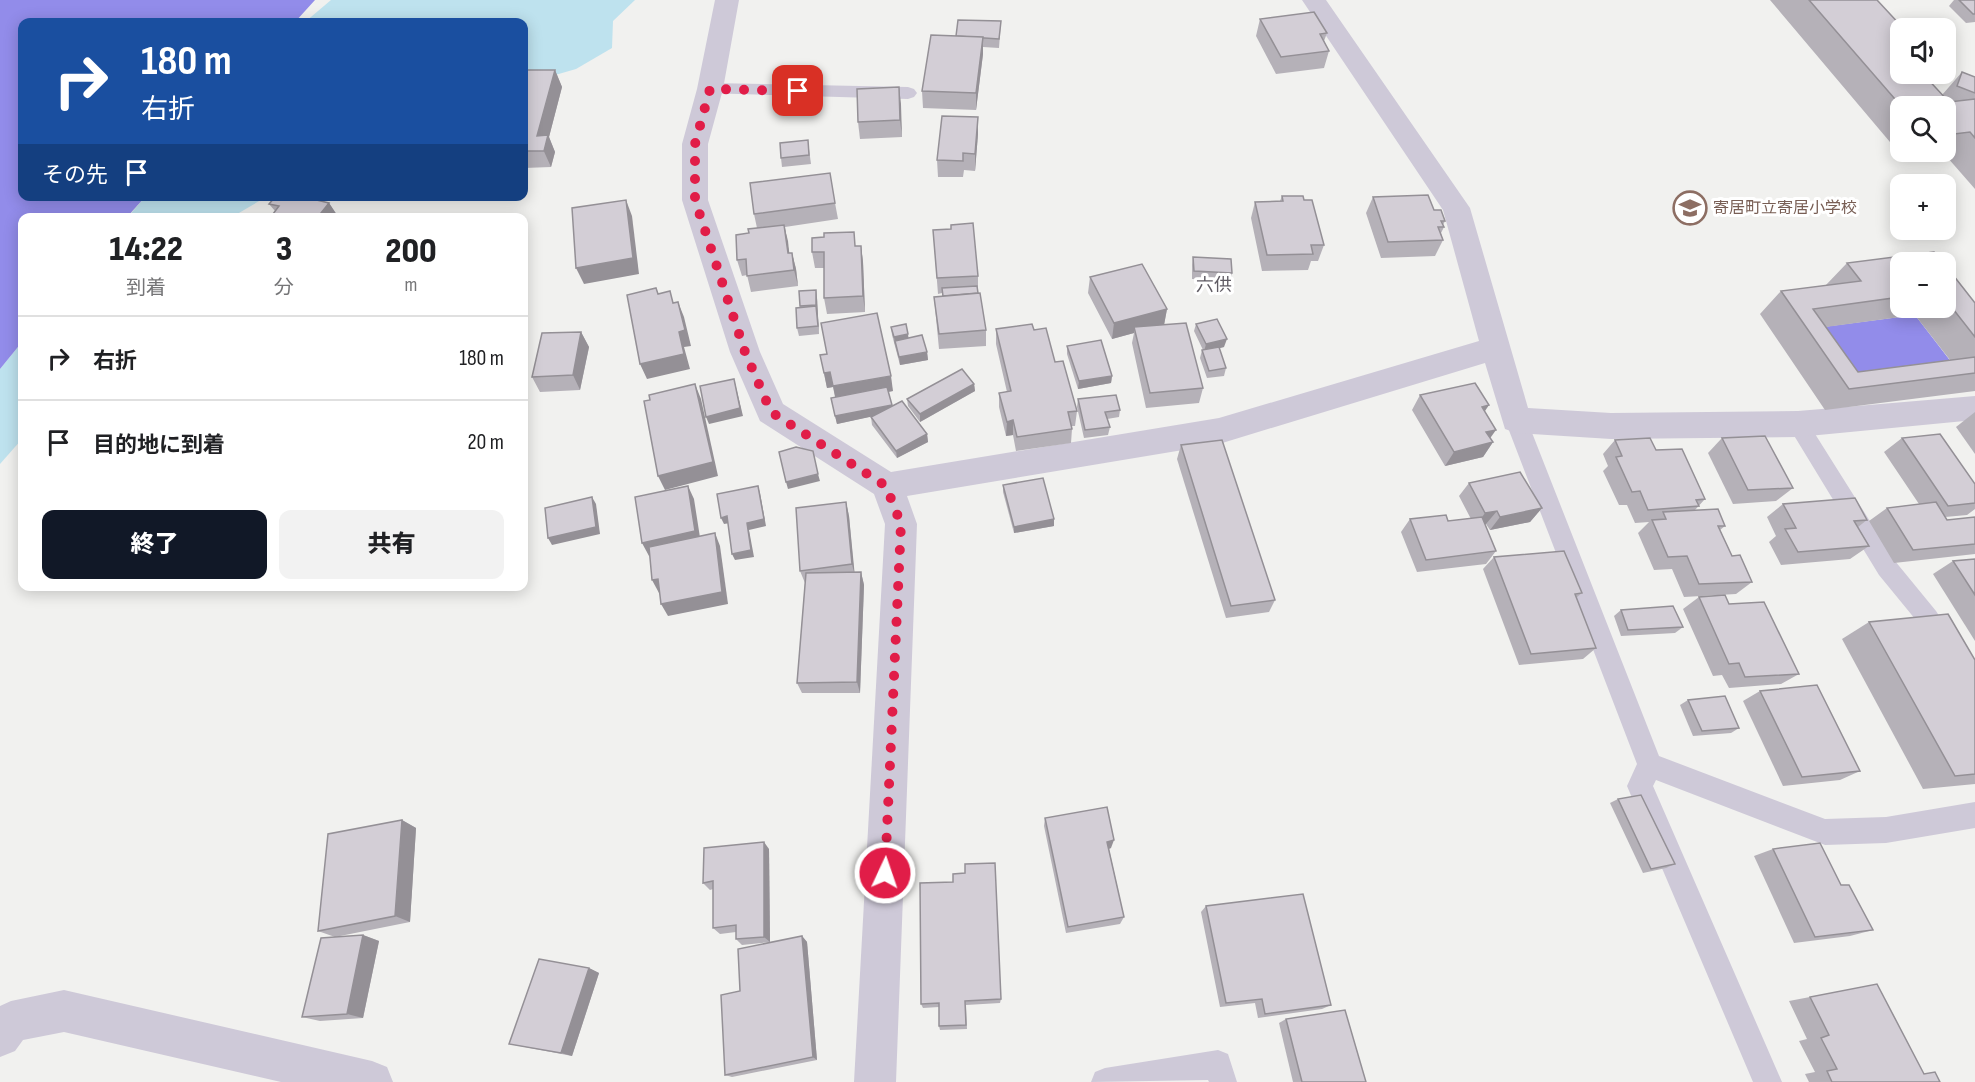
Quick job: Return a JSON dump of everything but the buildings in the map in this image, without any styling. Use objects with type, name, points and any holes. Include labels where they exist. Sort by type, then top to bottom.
[{"type":"street","points":[[727,0],[710,89],[695,144],[695,200],[745,352],[771,412],[886,486],[901,524],[875,1082]]},
{"type":"street","points":[[1314,0],[1456,208],[1516,420],[1611,426],[1798,424],[1975,408]]},
{"type":"street","points":[[886,486],[1219,431],[1495,348]]},
{"type":"street","points":[[0,1036],[11,1022],[64,1011],[372,1082]]},
{"type":"lane","points":[[710,89],[908,93]]},
{"type":"lane","points":[[1516,420],[1650,765],[1640,786],[1768,1082]]},
{"type":"lane","points":[[1798,424],[1887,568],[1928,618],[1975,693]]},
{"type":"lane","points":[[1650,765],[1825,832],[1886,830],[1975,815]]},
{"type":"lane","points":[[1105,1082],[1218,1064],[1223,1082]]},
{"type":"shaded area","points":[[0,0],[315,0],[299,18],[18,18],[18,201],[141,201],[131,213],[18,213],[18,347],[0,369]]},
{"type":"shaded area","points":[[331,0],[635,0],[613,21],[612,48],[576,69],[528,83],[528,18],[310,18]]},
{"type":"shaded area","points":[[142,201],[259,201],[239,213],[131,213]]},
{"type":"shaded area","points":[[1892,318],[1917,318],[1962,376],[1835,393],[1792,331]]},
{"type":"shaded area","points":[[18,347],[18,444],[0,464],[0,369]]},
{"type":"place","name":"寄居町立寄居小学校","points":[[1690,208]]},
{"type":"district","name":"六供","points":[[1214,285]]},
{"type":"route","points":[[798,91],[710,89],[695,144],[695,200],[745,352],[771,412],[886,486],[901,524],[885,873]]}]
